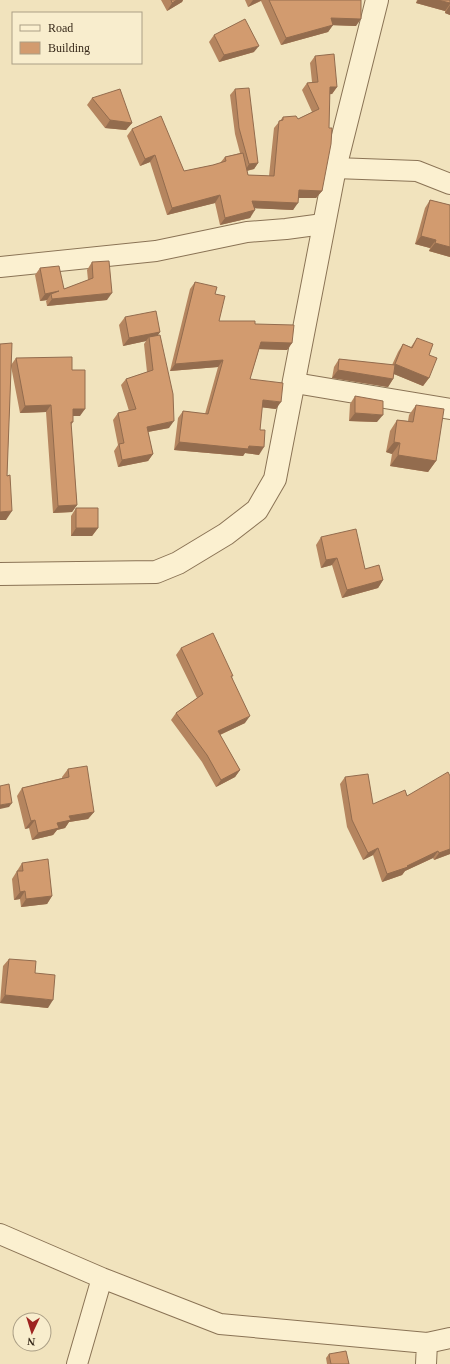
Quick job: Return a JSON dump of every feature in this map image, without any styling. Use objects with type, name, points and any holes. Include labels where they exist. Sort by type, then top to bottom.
[{"type":"street","points":[[0,574],[156,572],[178,563],[226,534],[257,510],[275,480],[295,383],[323,224],[335,168],[377,0]]},
{"type":"street","points":[[335,168],[417,171],[450,184]]},
{"type":"street","points":[[0,267],[156,251],[247,232],[323,224]]},
{"type":"street","points":[[295,383],[450,409]]},
{"type":"street","points":[[0,1234],[102,1278],[220,1324],[427,1343],[450,1338]]},
{"type":"street","points":[[77,1364],[102,1278]]},
{"type":"street","points":[[426,1364],[427,1343]]},
{"type":"building","points":[[269,0],[361,0],[361,19],[331,18],[333,25],[286,38]]},
{"type":"building","points":[[438,0],[450,0],[450,3]]},
{"type":"building","points":[[245,19],[259,46],[224,55],[214,35]]},
{"type":"building","points":[[334,54],[337,87],[330,87],[329,128],[332,128],[331,144],[322,191],[299,190],[298,203],[252,201],[255,210],[225,218],[220,195],[172,208],[155,155],[145,159],[132,129],[161,116],[184,171],[213,165],[226,161],[225,157],[243,153],[248,175],[274,176],[279,121],[283,120],[283,117],[296,116],[298,119],[319,109],[307,83],[318,82],[315,56]]},
{"type":"building","points":[[249,88],[258,163],[249,164],[239,128],[235,89]]},
{"type":"building","points":[[120,89],[132,123],[110,120],[92,98]]},
{"type":"building","points":[[430,200],[450,205],[450,247],[435,243],[436,240],[421,236]]},
{"type":"building","points":[[109,261],[112,293],[52,299],[51,294],[59,291],[45,294],[40,268],[59,266],[64,289],[93,278],[92,262]]},
{"type":"building","points":[[195,282],[217,287],[215,294],[225,296],[219,321],[255,321],[255,324],[294,325],[292,343],[261,342],[250,379],[283,383],[281,402],[263,400],[260,430],[265,430],[264,447],[249,446],[248,449],[179,442],[183,411],[208,414],[223,360],[175,364]]},
{"type":"building","points":[[156,311],[160,332],[129,338],[125,317]]},
{"type":"building","points":[[160,335],[173,394],[174,421],[147,427],[153,454],[122,460],[119,444],[124,443],[118,413],[136,409],[126,379],[153,370],[149,337]]},
{"type":"building","points":[[417,338],[433,344],[429,355],[437,358],[429,378],[395,364],[403,344],[412,348]]},
{"type":"building","points":[[12,343],[7,476],[10,475],[12,511],[0,512],[0,344]]},
{"type":"building","points":[[72,357],[72,370],[85,370],[85,409],[73,409],[73,422],[71,422],[77,505],[58,506],[51,405],[25,406],[16,358]]},
{"type":"building","points":[[339,359],[395,365],[393,379],[338,370]]},
{"type":"building","points":[[355,396],[383,401],[383,415],[355,413]]},
{"type":"building","points":[[416,405],[444,409],[436,461],[398,455],[400,443],[394,442],[397,420],[413,422]]},
{"type":"building","points":[[76,508],[98,508],[98,528],[76,528]]},
{"type":"building","points":[[356,529],[365,569],[379,565],[383,580],[347,590],[337,558],[326,560],[321,537]]},
{"type":"building","points":[[213,633],[250,716],[218,731],[240,770],[221,780],[207,755],[176,713],[203,694],[181,648]]},
{"type":"building","points":[[87,766],[94,812],[69,816],[71,820],[57,823],[59,828],[38,833],[35,820],[31,821],[22,788],[69,777],[68,769]]},
{"type":"building","points":[[448,772],[450,776],[450,849],[439,853],[438,851],[407,866],[408,867],[387,874],[378,848],[368,853],[352,820],[345,777],[368,774],[373,804],[405,790],[407,796]]},
{"type":"building","points":[[9,784],[12,803],[0,805],[0,786]]},
{"type":"building","points":[[48,859],[52,896],[26,899],[25,891],[20,892],[17,871],[23,871],[22,863]]},
{"type":"building","points":[[9,959],[36,961],[35,973],[55,975],[53,1000],[5,995]]},
{"type":"building","points":[[346,1351],[349,1364],[331,1364],[329,1354]]}]
